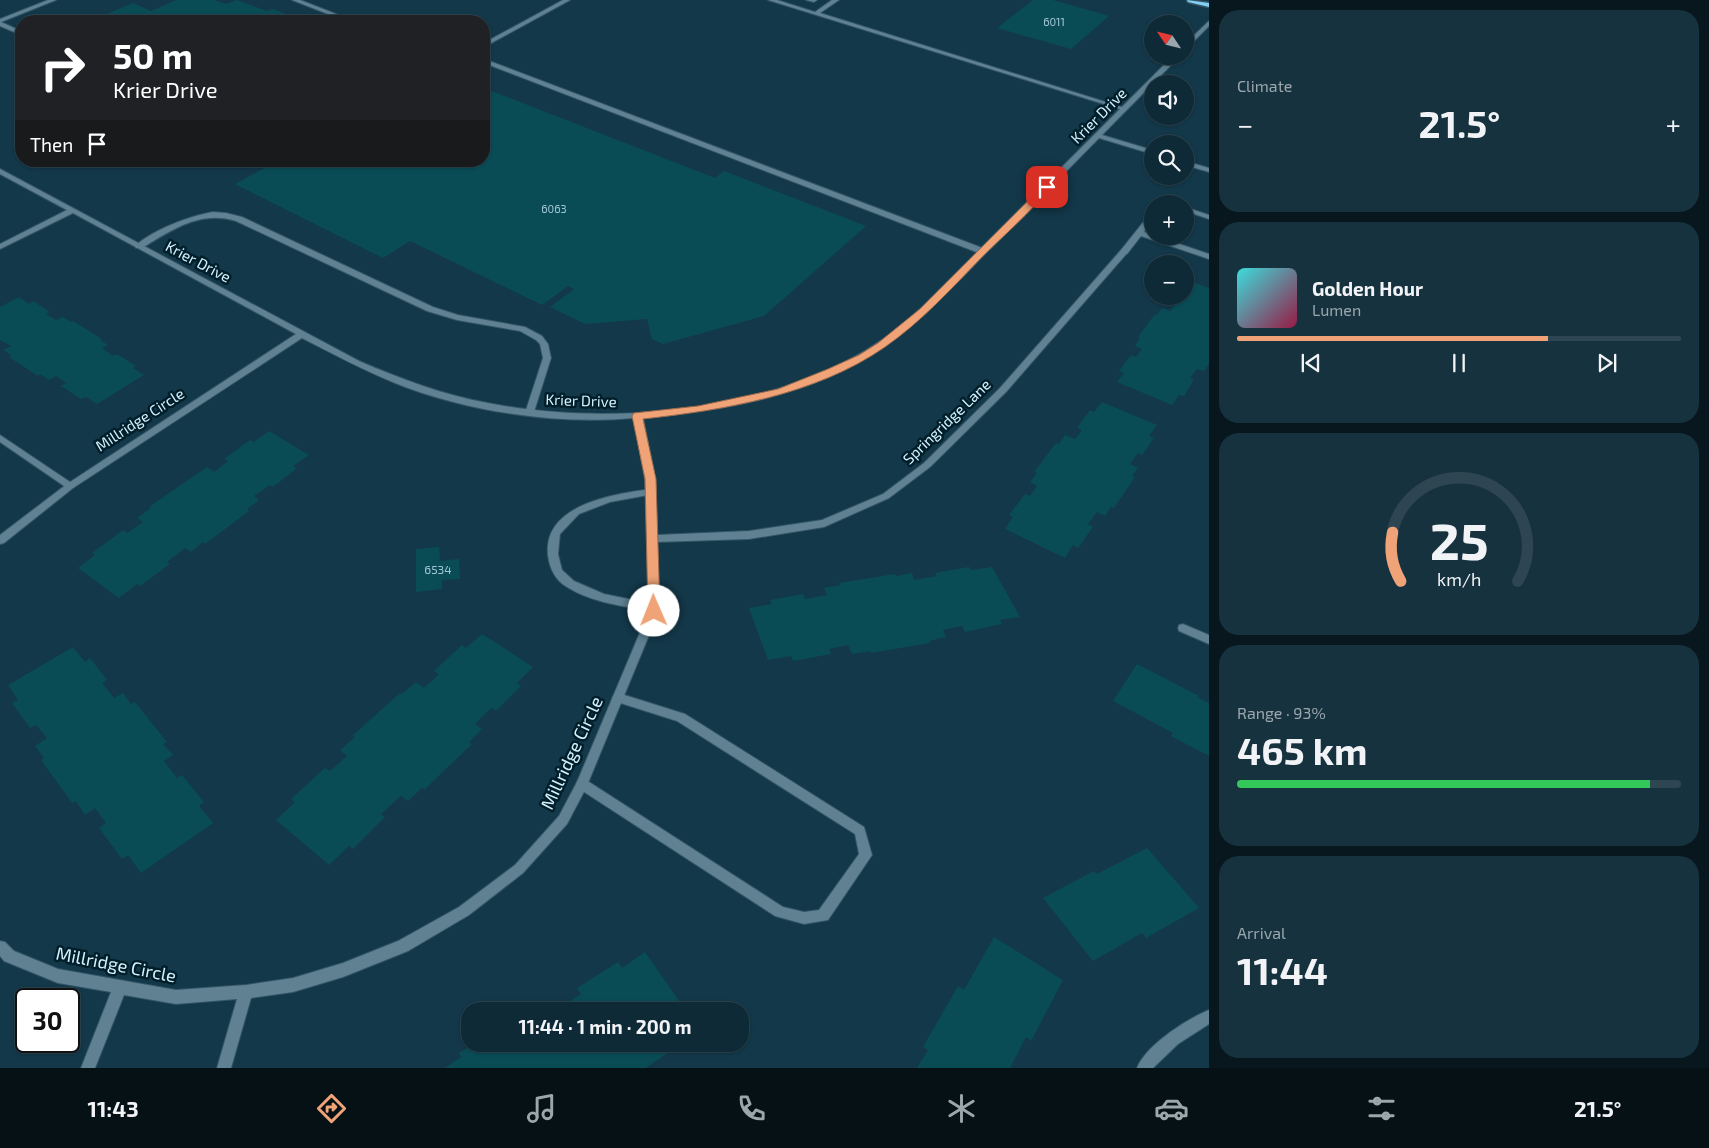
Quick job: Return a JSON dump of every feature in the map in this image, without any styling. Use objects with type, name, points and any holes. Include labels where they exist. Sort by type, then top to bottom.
[{"type":"main road","points":[[1191,0],[1209,5]]},
{"type":"street","points":[[17,15],[53,0]]},
{"type":"street","points":[[296,0],[336,15]]},
{"type":"street","points":[[490,42],[567,0]]},
{"type":"street","points":[[771,0],[1125,109]]},
{"type":"street","points":[[809,0],[814,0]]},
{"type":"street","points":[[815,14],[836,0]]},
{"type":"street","points":[[0,22],[15,16]]},
{"type":"street","points":[[0,22],[15,30]]},
{"type":"street","points":[[1194,39],[1209,23]]},
{"type":"street","points":[[490,63],[982,251]]},
{"type":"street","name":"Krier Drive","points":[[0,171],[356,363],[407,385],[467,402],[530,413],[594,417],[638,416],[698,409],[758,397],[800,384],[843,367],[882,345],[911,322],[1167,65]]},
{"type":"street","points":[[1098,136],[1144,150]]},
{"type":"street","points":[[1194,166],[1209,170]]},
{"type":"street","points":[[0,246],[73,210]]},
{"type":"street","points":[[1194,212],[1209,217]]},
{"type":"street","points":[[139,246],[192,218],[205,214],[223,214],[239,219],[430,309],[532,333],[544,344],[547,358],[530,413]]},
{"type":"street","name":"Springridge Lane","points":[[652,539],[749,535],[824,523],[886,496],[928,465],[1003,390],[1144,227]]},
{"type":"street","points":[[1139,233],[1209,258]]},
{"type":"street","name":"Millridge Circle","points":[[0,540],[70,486],[302,334]]},
{"type":"street","name":"Millridge Circle","points":[[0,947],[9,956],[58,976],[176,997],[246,992],[293,985],[343,970],[403,946],[464,911],[519,869],[563,820],[582,784],[654,608],[650,479],[638,416]]},
{"type":"street","points":[[0,438],[70,486]]},
{"type":"street","points":[[651,492],[608,499],[576,512],[555,533],[553,554],[557,572],[570,584],[602,598],[654,608]]},
{"type":"street","points":[[1182,628],[1209,640]]},
{"type":"street","points":[[582,784],[780,912],[804,918],[823,916],[866,855],[860,831],[706,733],[681,718],[618,698]]},
{"type":"street","points":[[88,1068],[120,988]]},
{"type":"street","points":[[224,1068],[246,992]]},
{"type":"street","points":[[1144,1068],[1160,1050],[1194,1023],[1209,1017]]},
{"type":"building","points":[[176,0],[214,0],[226,4],[237,0],[267,11],[273,9],[289,15],[104,15],[133,3],[151,11]]},
{"type":"building","points":[[1033,0],[1053,0],[1109,16],[1071,49],[997,28]]},
{"type":"building","points":[[490,90],[715,178],[724,171],[866,226],[764,316],[663,344],[652,339],[647,319],[585,324],[550,307],[574,289],[568,286],[542,305],[410,241],[383,258],[235,184],[267,167],[490,167]]},
{"type":"building","points":[[1194,283],[1209,288],[1209,364],[1204,371],[1197,369],[1190,378],[1194,380],[1184,396],[1179,395],[1172,405],[1117,382],[1124,373],[1119,371],[1131,355],[1136,357],[1142,349],[1135,346],[1140,338],[1138,337],[1155,314],[1157,315],[1162,308],[1170,311],[1175,305],[1194,305]]},
{"type":"building","points":[[19,297],[29,304],[33,301],[50,312],[46,314],[56,320],[63,317],[71,322],[73,321],[102,339],[100,340],[108,345],[102,348],[113,356],[117,354],[136,366],[133,368],[144,375],[97,404],[86,397],[81,399],[61,386],[66,383],[56,376],[49,380],[40,374],[38,376],[9,357],[11,355],[3,350],[11,346],[0,340],[0,307]]},
{"type":"building","points":[[1102,402],[1157,425],[1149,436],[1154,438],[1142,455],[1138,453],[1130,464],[1138,468],[1132,476],[1135,477],[1114,508],[1111,507],[1105,516],[1097,512],[1088,524],[1093,527],[1078,548],[1073,545],[1065,558],[1005,529],[1013,517],[1009,515],[1025,494],[1030,496],[1037,486],[1030,482],[1037,473],[1034,472],[1056,443],[1059,444],[1065,435],[1075,439],[1082,430],[1077,428],[1090,410],[1094,412]]},
{"type":"building","points":[[269,431],[309,455],[293,466],[297,468],[273,487],[270,485],[254,496],[259,500],[247,509],[249,511],[205,544],[203,542],[191,552],[185,548],[167,562],[170,564],[140,586],[137,584],[119,598],[78,568],[95,555],[92,553],[123,530],[127,533],[143,522],[137,518],[151,508],[149,507],[207,467],[214,472],[228,461],[224,459],[250,440],[254,442]]},
{"type":"building","points":[[439,547],[440,561],[459,559],[460,579],[442,580],[442,589],[416,592],[416,549]]},
{"type":"building","points":[[969,567],[971,570],[992,567],[1020,617],[1000,620],[1002,624],[965,632],[962,626],[943,630],[946,637],[929,641],[930,643],[871,653],[870,651],[852,654],[848,645],[829,649],[831,654],[793,661],[791,656],[768,660],[749,608],[772,604],[770,600],[803,594],[805,599],[827,595],[824,588],[841,585],[839,583],[912,573],[914,580],[937,576],[935,573]]},
{"type":"building","points":[[482,634],[533,667],[517,683],[521,686],[496,711],[491,708],[475,724],[482,729],[469,742],[472,744],[424,790],[422,788],[408,801],[401,796],[381,814],[385,817],[353,849],[349,846],[329,865],[276,820],[295,802],[291,799],[325,768],[330,771],[347,756],[340,750],[355,737],[352,736],[400,693],[402,694],[416,682],[424,688],[439,674],[434,671],[462,645],[466,648]]},
{"type":"building","points":[[73,647],[85,662],[90,658],[107,680],[102,683],[114,698],[123,693],[131,704],[135,702],[167,742],[163,744],[173,755],[164,761],[177,778],[182,775],[204,802],[199,806],[213,823],[141,873],[128,855],[122,859],[99,828],[106,823],[95,808],[85,815],[76,801],[72,803],[41,760],[44,758],[35,746],[47,738],[36,725],[30,728],[12,703],[18,700],[8,685]]},
{"type":"building","points":[[1137,664],[1209,703],[1209,756],[1171,736],[1173,733],[1113,701]]},
{"type":"building","points":[[1147,848],[1199,908],[1146,938],[1142,933],[1093,961],[1043,898],[1094,871],[1097,874]]},
{"type":"building","points":[[994,937],[1063,980],[1031,1041],[1026,1037],[1010,1068],[917,1068],[928,1050],[923,1047],[958,986],[964,990]]},
{"type":"building","points":[[645,952],[680,1002],[569,1002],[581,994],[577,988],[618,962],[622,968]]},
{"type":"building","points":[[669,1052],[646,1068],[445,1068],[461,1057],[459,1053]]},
{"type":"route","points":[[654,611],[650,479],[638,416],[698,409],[780,391],[832,372],[862,357],[882,345],[924,311],[1047,187]]}]
